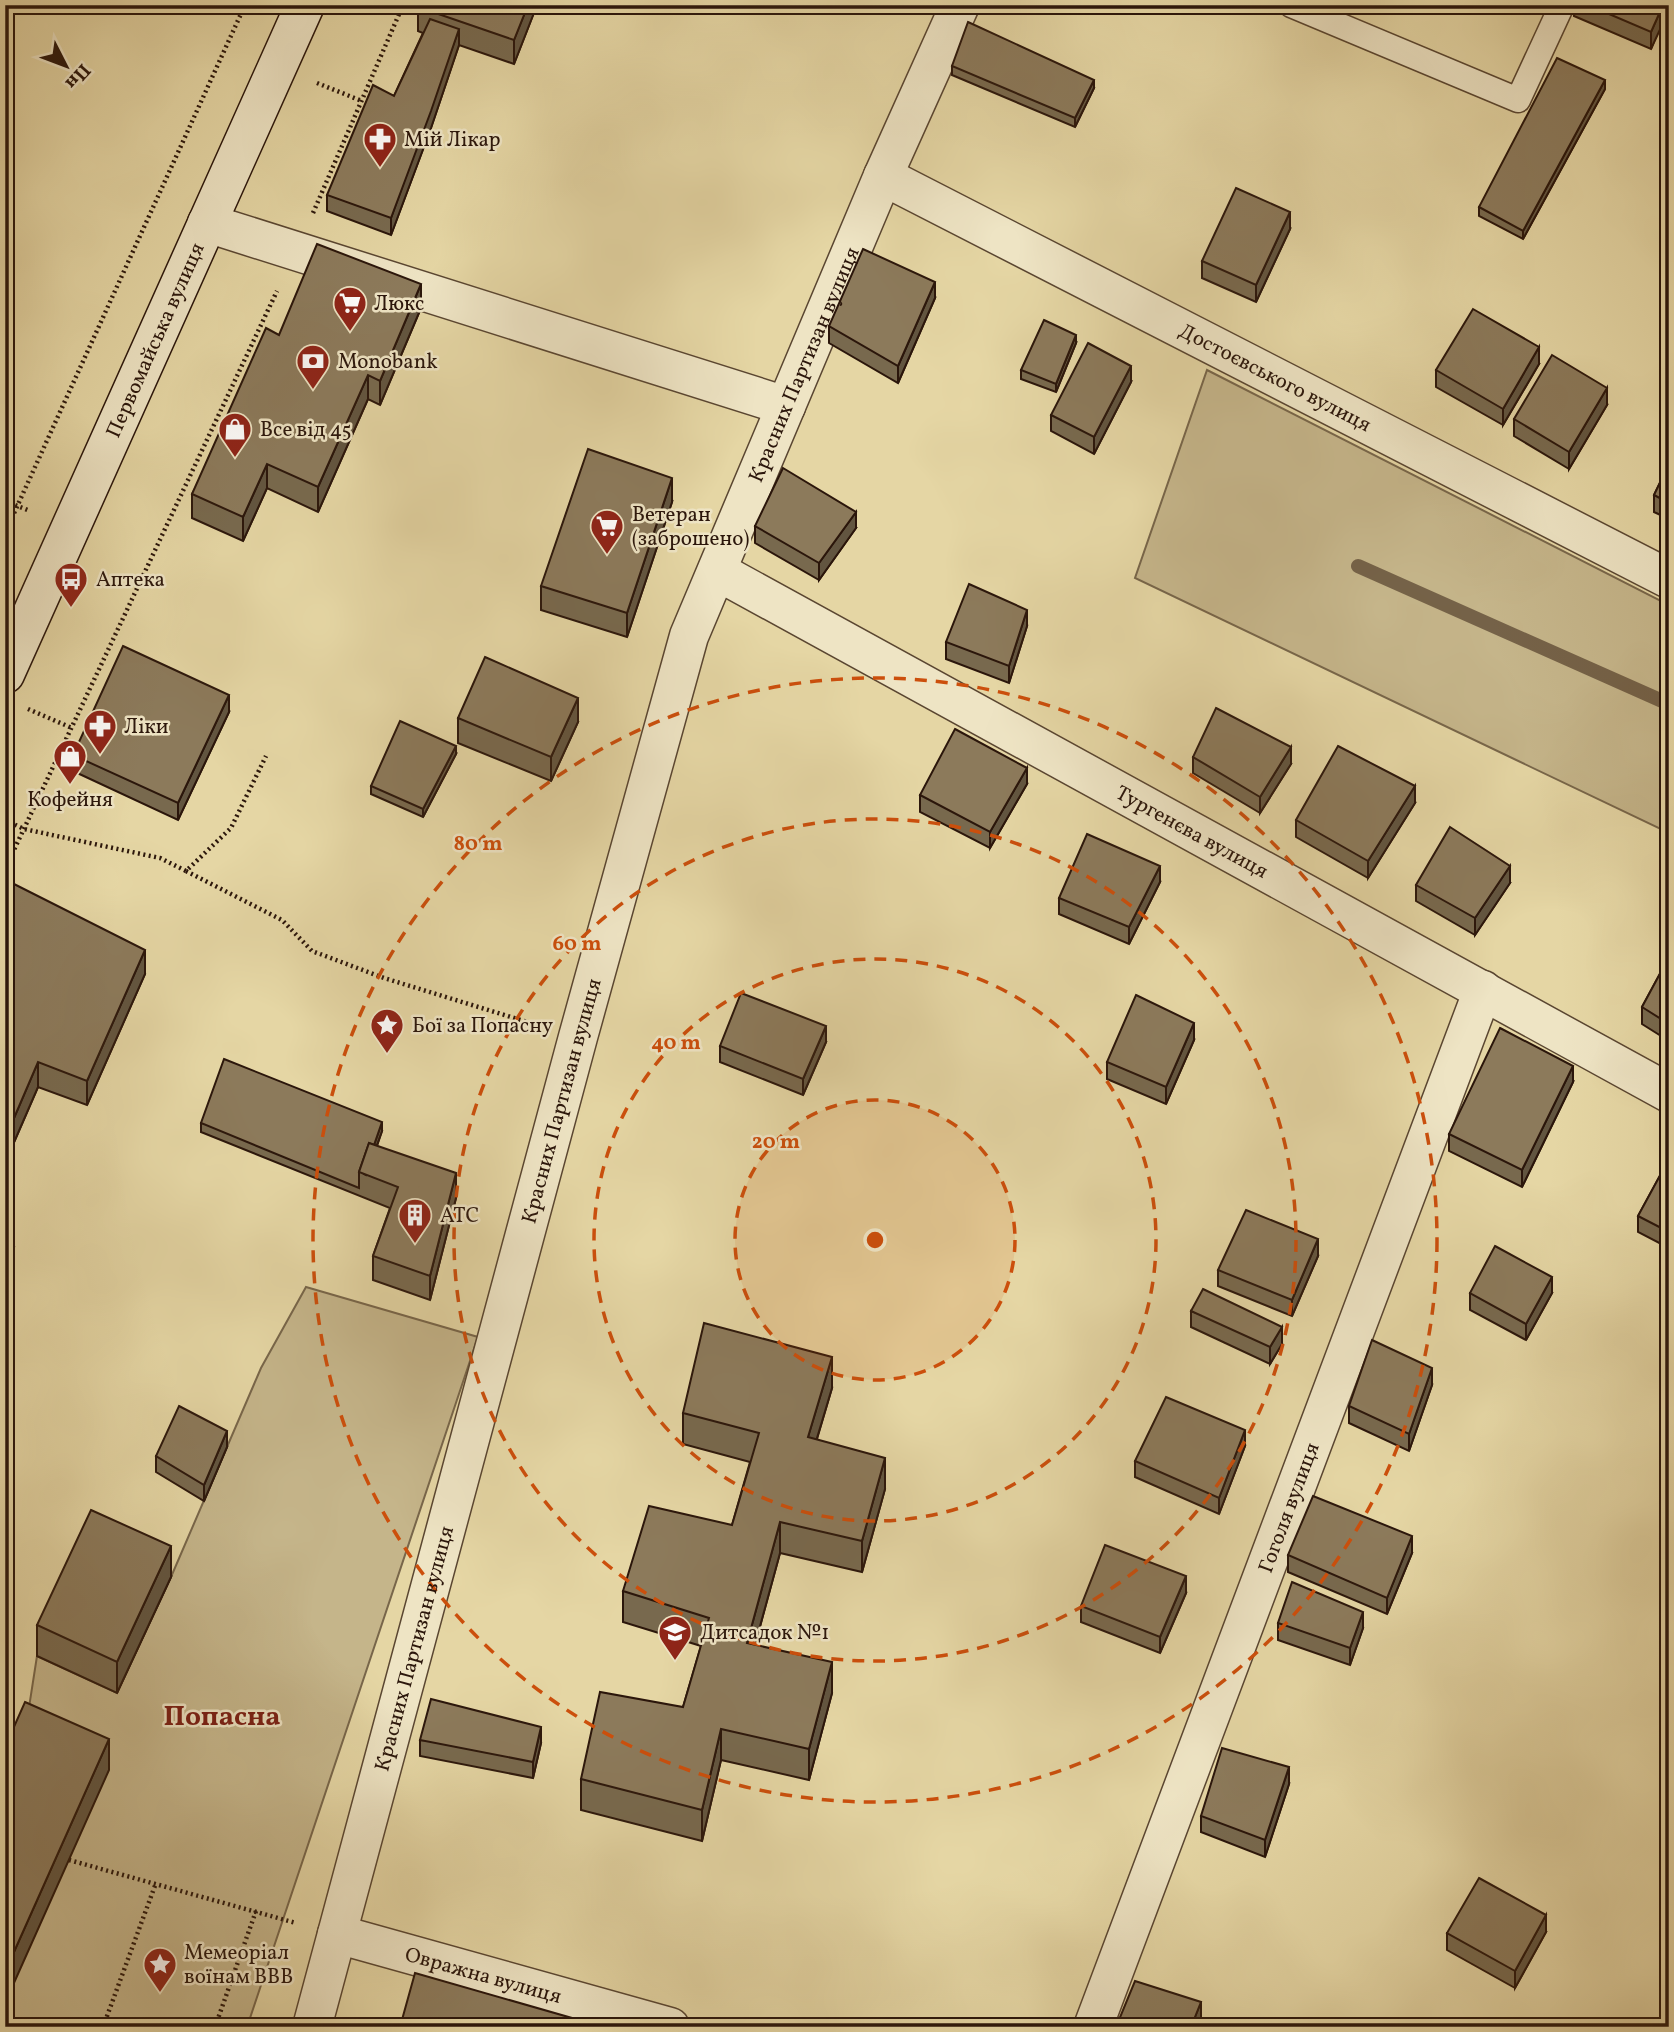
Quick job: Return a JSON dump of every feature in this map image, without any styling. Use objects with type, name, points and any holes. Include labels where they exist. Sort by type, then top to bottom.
[{"type":"street","name":"Первомайська вулиця","points":[[5,674],[305,5]]},
{"type":"street","name":"Красних Партизан вулиця","points":[[312,2027],[578,1037],[690,636],[883,176],[960,5]]},
{"type":"street","name":"Достоєвського вулиця","points":[[883,176],[1669,579]]},
{"type":"street","points":[[207,223],[786,406]]},
{"type":"street","name":"Тургенєва вулиця","points":[[717,571],[1669,1093]]},
{"type":"street","name":"Гоголя вулиця","points":[[1093,2027],[1483,990]]},
{"type":"street","name":"Овражна вулиця","points":[[337,1934],[670,2027]]},
{"type":"lane","points":[[1291,5],[1518,100],[1562,5]]},
{"type":"path","points":[[5,533],[245,5]]},
{"type":"path","points":[[5,869],[296,252],[403,5]]},
{"type":"path","points":[[5,501],[18,506]]},
{"type":"path","points":[[27,708],[72,728]]},
{"type":"path","points":[[186,871],[231,828],[266,756]]},
{"type":"path","points":[[5,820],[24,829],[160,858],[282,920],[312,951],[384,978],[578,1037]]},
{"type":"path","points":[[69,1860],[337,1934]]},
{"type":"path","points":[[103,2027],[156,1884]]},
{"type":"path","points":[[215,2027],[256,1911]]},
{"type":"shaded area","points":[[1207,370],[1669,605],[1669,833],[1135,578]]},
{"type":"shaded area","points":[[306,1287],[478,1337],[247,2027],[5,2027],[25,1733],[37,1656],[117,1693],[171,1577],[261,1368]]},
{"type":"building","points":[[418,5],[528,5],[514,40]]},
{"type":"building","points":[[1588,5],[1663,5],[1651,32]]},
{"type":"building","points":[[430,19],[459,29],[391,218],[327,195],[373,85],[394,96]]},
{"type":"building","points":[[968,22],[1094,80],[1075,118],[952,66]]},
{"type":"building","points":[[1557,58],[1605,80],[1523,231],[1479,207]]},
{"type":"building","points":[[1236,188],[1290,212],[1256,285],[1202,261]]},
{"type":"building","points":[[317,244],[421,284],[380,381],[368,375],[318,487],[267,464],[243,517],[192,494],[266,328],[279,335]]},
{"type":"building","points":[[863,249],[935,282],[898,366],[829,326]]},
{"type":"building","points":[[1473,309],[1539,347],[1503,409],[1436,370]]},
{"type":"building","points":[[1044,320],[1076,335],[1056,384],[1021,370]]},
{"type":"building","points":[[1088,343],[1131,366],[1094,437],[1051,415]]},
{"type":"building","points":[[1552,355],[1607,388],[1569,452],[1514,419]]},
{"type":"building","name":"Ветеран (заброшено)","points":[[588,449],[672,478],[627,613],[541,586]]},
{"type":"building","points":[[1669,464],[1669,503],[1654,495]]},
{"type":"building","points":[[783,468],[856,512],[819,563],[755,526]]},
{"type":"building","points":[[969,584],[1027,610],[1009,666],[946,642]]},
{"type":"building","points":[[123,646],[229,695],[178,803],[73,755]]},
{"type":"building","points":[[485,657],[578,698],[551,757],[458,718]]},
{"type":"building","points":[[1216,708],[1291,747],[1260,797],[1193,757]]},
{"type":"building","points":[[400,721],[456,746],[423,809],[371,786]]},
{"type":"building","points":[[955,729],[1027,768],[990,832],[920,795]]},
{"type":"building","points":[[1338,746],[1415,786],[1368,861],[1296,820]]},
{"type":"building","points":[[1450,827],[1510,866],[1475,918],[1416,885]]},
{"type":"building","points":[[1087,834],[1160,866],[1129,927],[1059,898]]},
{"type":"building","points":[[10,882],[145,950],[87,1081],[38,1062],[5,1139],[5,893]]},
{"type":"building","points":[[1669,957],[1669,1024],[1642,1007]]},
{"type":"building","points":[[741,993],[826,1026],[803,1079],[720,1046]]},
{"type":"building","points":[[1136,995],[1194,1023],[1166,1087],[1107,1062]]},
{"type":"building","points":[[1500,1028],[1573,1066],[1522,1170],[1449,1134]]},
{"type":"building","points":[[224,1059],[382,1122],[374,1145],[369,1143],[359,1172],[359,1188],[201,1123]]},
{"type":"building","name":"АТС","points":[[369,1143],[456,1173],[430,1276],[373,1256],[398,1187],[359,1172]]},
{"type":"building","points":[[1669,1159],[1669,1232],[1638,1216]]},
{"type":"building","points":[[1246,1210],[1318,1239],[1292,1300],[1218,1270]]},
{"type":"building","points":[[5,1244],[14,1247],[5,1267]]},
{"type":"building","points":[[1495,1246],[1552,1277],[1526,1324],[1470,1293]]},
{"type":"building","points":[[1203,1289],[1282,1327],[1270,1347],[1191,1311]]},
{"type":"building","points":[[704,1323],[832,1357],[808,1437],[885,1458],[862,1541],[780,1522],[747,1643],[832,1662],[809,1749],[721,1729],[702,1810],[581,1779],[600,1692],[683,1707],[709,1618],[623,1591],[649,1506],[732,1525],[759,1433],[683,1413]]},
{"type":"building","points":[[1372,1340],[1432,1368],[1409,1434],[1349,1406]]},
{"type":"building","points":[[1166,1397],[1245,1430],[1219,1498],[1135,1461]]},
{"type":"building","points":[[179,1406],[227,1431],[204,1485],[156,1456]]},
{"type":"building","points":[[1313,1496],[1412,1536],[1387,1598],[1288,1555]]},
{"type":"building","points":[[91,1510],[171,1546],[117,1662],[37,1625]]},
{"type":"building","points":[[1105,1545],[1186,1576],[1160,1637],[1081,1606]]},
{"type":"building","points":[[1292,1582],[1363,1612],[1350,1648],[1278,1623]]},
{"type":"building","points":[[431,1699],[541,1727],[533,1762],[420,1740]]},
{"type":"building","points":[[25,1702],[109,1739],[5,1972],[5,1747]]},
{"type":"building","points":[[1222,1748],[1289,1767],[1265,1840],[1201,1816]]},
{"type":"building","points":[[1479,1878],[1546,1915],[1515,1971],[1447,1933]]},
{"type":"building","points":[[415,1973],[579,2020],[577,2027],[400,2027]]},
{"type":"building","points":[[1135,1981],[1201,2002],[1191,2027],[1116,2027]]},
{"type":"waterway","points":[[1358,566],[1669,704]]},
{"type":"place","name":"Мій Лікар","points":[[380,169]]},
{"type":"place","name":"Люкс","points":[[350,333]]},
{"type":"place","name":"Monobank","points":[[313,391]]},
{"type":"place","name":"Все від 45","points":[[235,459]]},
{"type":"place","name":"Ветеран (заброшено)","points":[[607,556]]},
{"type":"place","name":"Аптека","points":[[71,609]]},
{"type":"place","name":"Ліки","points":[[100,756]]},
{"type":"place","name":"Кофейня","points":[[70,786]]},
{"type":"place","name":"Бої за Попасну","points":[[387,1055]]},
{"type":"place","name":"АТС","points":[[415,1245]]},
{"type":"place","name":"Дитсадок №1","points":[[675,1662]]},
{"type":"place","name":"Мемеоріал воїнам ВВВ","points":[[160,1994]]},
{"type":"district","name":"Попасна","points":[[222,1715]]}]
